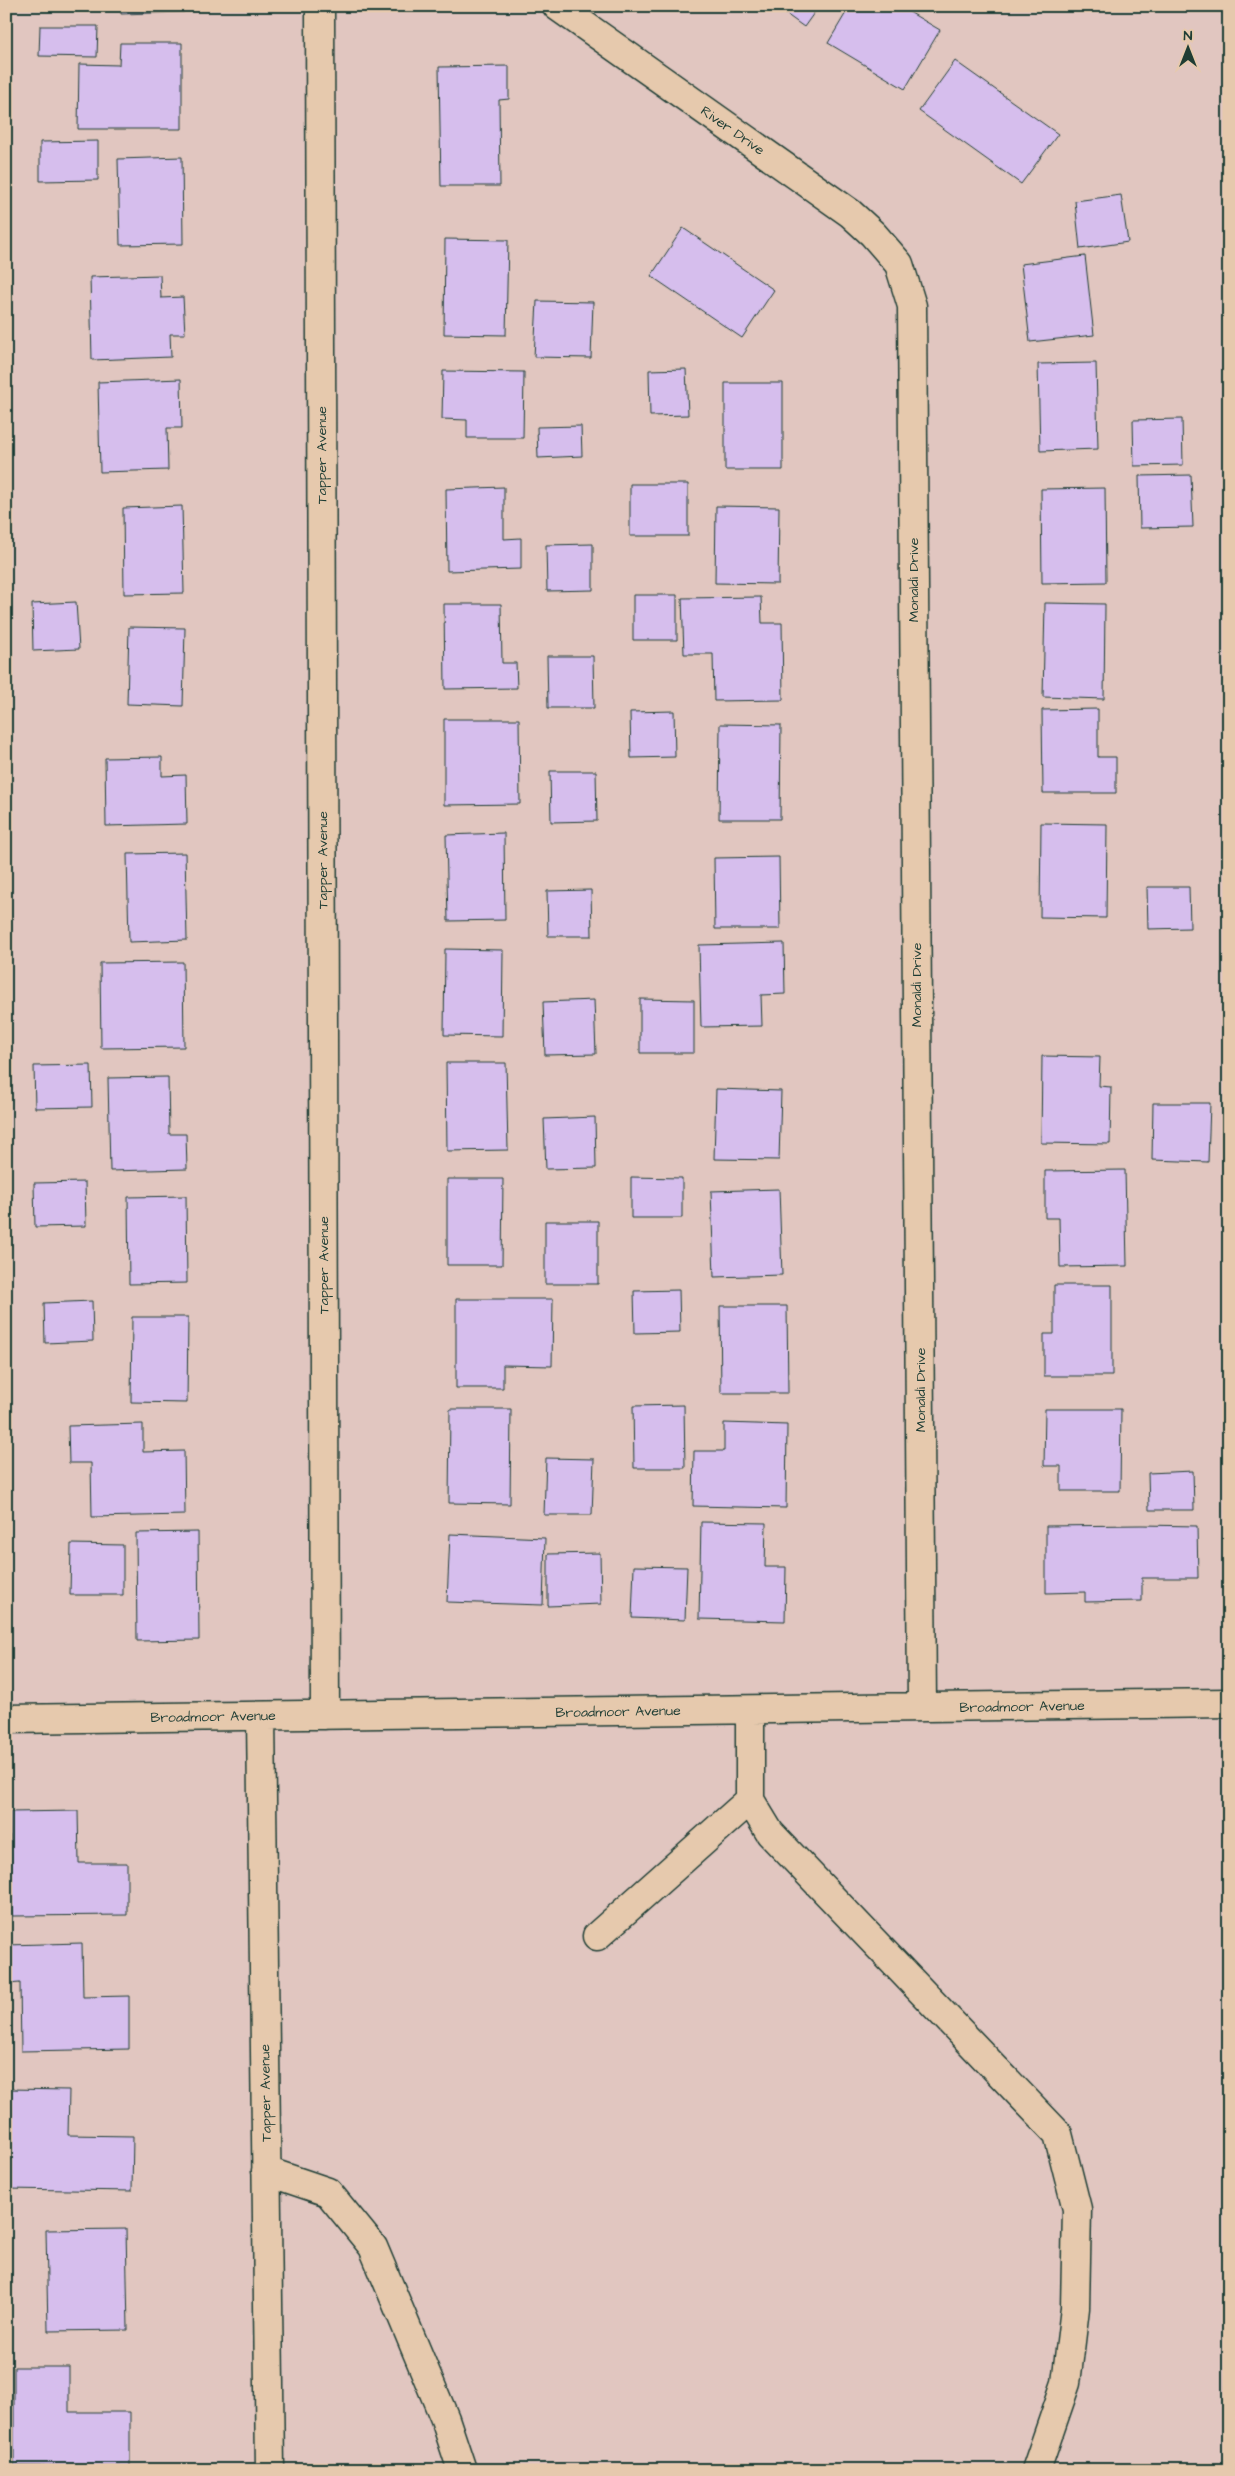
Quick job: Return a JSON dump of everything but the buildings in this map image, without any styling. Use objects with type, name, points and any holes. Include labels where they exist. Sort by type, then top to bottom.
[{"type":"street","name":"Tapper Avenue","points":[[320,6],[325,1715]]},
{"type":"street","name":"River Drive","points":[[557,6],[850,213],[873,234],[899,264]]},
{"type":"street","name":"Monaldi Drive","points":[[899,264],[912,306],[922,1707]]},
{"type":"street","name":"Broadmoor Avenue","points":[[6,1719],[1229,1703]]},
{"type":"street","points":[[750,1710],[750,1800],[770,1833],[1058,2134],[1077,2209],[1075,2308],[1066,2383],[1036,2470]]},
{"type":"street","name":"Tapper Avenue","points":[[261,1716],[270,2470]]},
{"type":"street","points":[[597,1936],[750,1800]]},
{"type":"street","points":[[266,2171],[328,2192],[373,2246],[445,2419],[462,2470]]}]
